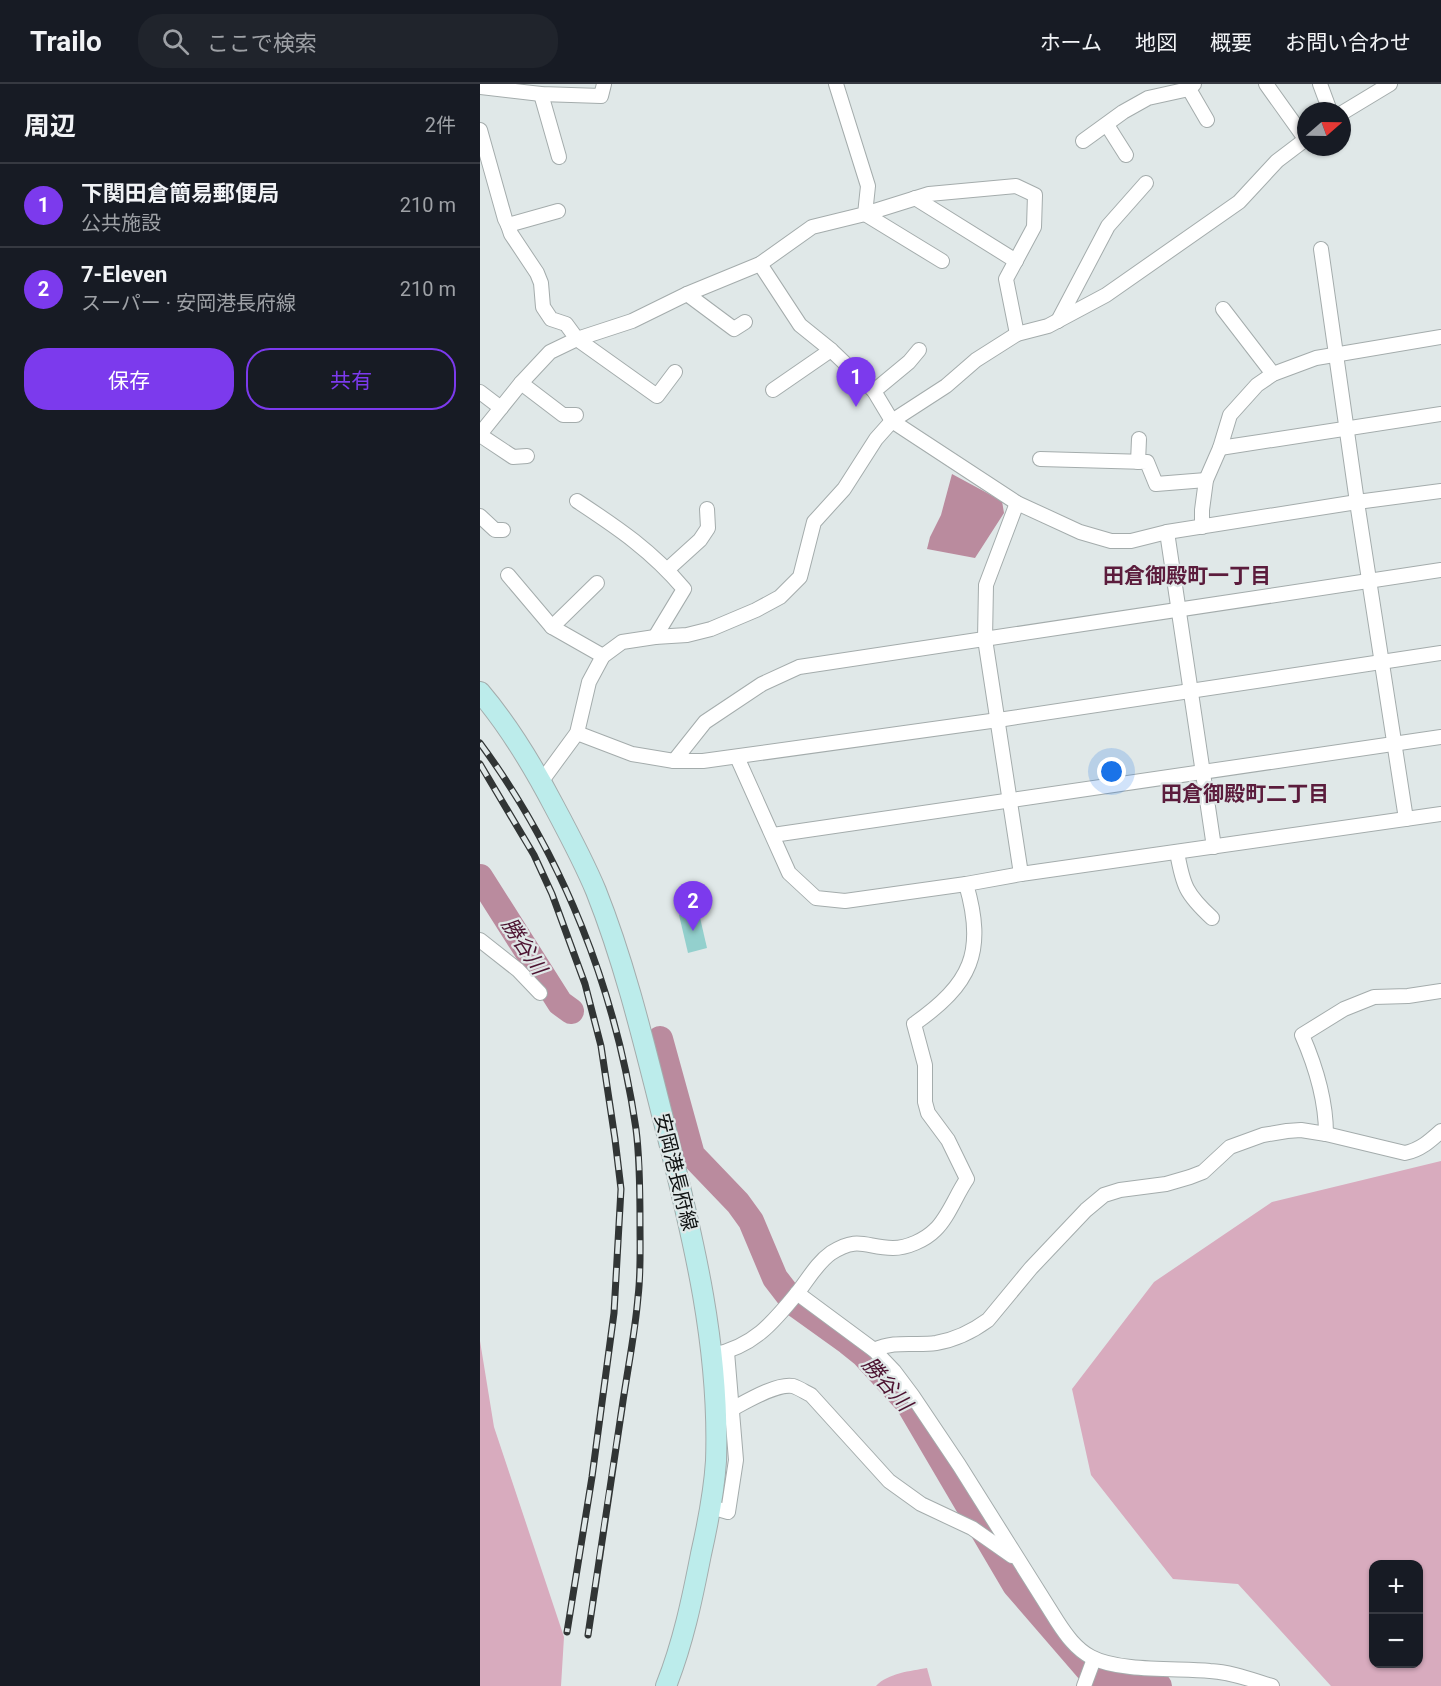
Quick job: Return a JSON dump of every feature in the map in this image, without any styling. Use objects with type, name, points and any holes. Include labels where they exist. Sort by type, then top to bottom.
[{"type":"main road","name":"安岡港長府線","points":[[480,692],[496,710],[542,782],[585,865],[596,892],[636,1013],[689,1222],[719,1354],[716,1461],[711,1508],[690,1614],[666,1686]]},
{"type":"street","points":[[480,87],[541,94],[601,96],[604,84]]},
{"type":"street","points":[[836,84],[868,186],[865,214]]},
{"type":"street","points":[[1266,84],[1297,127]]},
{"type":"street","points":[[1320,84],[1326,102]]},
{"type":"street","points":[[1351,108],[1390,84]]},
{"type":"street","points":[[1083,141],[1123,112],[1148,98],[1192,86],[1207,120]]},
{"type":"street","points":[[541,94],[558,157]]},
{"type":"street","points":[[1107,125],[1126,155]]},
{"type":"street","points":[[480,130],[505,219],[511,234],[537,273],[541,283],[543,307],[551,319],[566,324],[577,339],[657,396],[675,372]]},
{"type":"street","points":[[542,782],[577,733],[589,682],[603,656],[622,642],[687,635],[711,629],[780,597],[800,577],[814,522],[844,489],[876,439],[892,421],[946,386],[976,360],[1017,334],[1048,326],[1106,295],[1239,202],[1277,161],[1297,147]]},
{"type":"street","points":[[1058,321],[1108,226],[1146,183]]},
{"type":"street","points":[[527,456],[513,457],[480,434],[520,383],[550,352],[577,339],[632,321],[687,294],[760,264],[812,227],[865,214],[928,194],[1016,186],[1035,195],[1034,227],[1006,279],[1017,334]]},
{"type":"street","points":[[915,198],[1016,261]]},
{"type":"street","points":[[508,225],[558,211]]},
{"type":"street","points":[[865,214],[942,261]]},
{"type":"street","points":[[1321,249],[1357,502],[1407,819]]},
{"type":"street","points":[[760,264],[800,325],[831,350],[874,392],[892,421],[1017,503],[1080,532],[1111,541],[1131,541],[1167,532],[1441,491]]},
{"type":"street","points":[[687,294],[734,329],[745,322]]},
{"type":"street","points":[[1223,309],[1274,374]]},
{"type":"street","points":[[1202,527],[1206,480],[1220,448],[1230,415],[1257,385],[1274,374],[1335,353],[1441,337]]},
{"type":"street","points":[[773,390],[831,350]]},
{"type":"street","points":[[874,392],[909,362],[919,350]]},
{"type":"street","points":[[520,383],[563,415],[576,415]]},
{"type":"street","points":[[480,392],[501,408]]},
{"type":"street","points":[[1220,448],[1441,414]]},
{"type":"street","points":[[1138,462],[1139,439]]},
{"type":"street","points":[[1040,459],[1147,462],[1156,484],[1206,480]]},
{"type":"street","points":[[577,501],[632,538],[668,569],[684,589],[655,637]]},
{"type":"street","points":[[1017,503],[986,585],[985,639],[1021,874]]},
{"type":"street","points":[[668,569],[700,540],[708,528],[707,509]]},
{"type":"street","points":[[480,516],[495,530],[503,530]]},
{"type":"street","points":[[1167,532],[1214,847]]},
{"type":"street","points":[[675,761],[705,722],[762,684],[799,667],[1441,570]]},
{"type":"street","points":[[508,575],[552,627],[603,656]]},
{"type":"street","points":[[552,627],[597,583]]},
{"type":"street","points":[[577,733],[632,754],[675,761],[703,761],[998,720],[1190,689],[1441,653]]},
{"type":"street","points":[[773,835],[1441,737]]},
{"type":"street","points":[[737,757],[789,873],[816,898],[845,901],[1441,814]]},
{"type":"street","points":[[1177,852],[1182,880],[1194,901],[1212,918]]},
{"type":"street","points":[[711,1508],[728,1512],[736,1460],[732,1409],[719,1354],[757,1338],[823,1260],[839,1248],[859,1242],[894,1248],[921,1240],[929,1235],[940,1225],[966,1179],[948,1140],[928,1113],[925,1102],[925,1065],[914,1024],[937,1008],[954,991],[971,963],[975,927],[966,884]]},
{"type":"street","points":[[480,940],[518,970],[540,993]]},
{"type":"street","points":[[1326,1134],[1326,1116],[1317,1073],[1302,1035],[1344,1009],[1374,997],[1408,996],[1441,991]]},
{"type":"street","points":[[874,1350],[896,1343],[935,1343],[957,1337],[979,1326],[988,1320],[1031,1268],[1086,1210],[1104,1196],[1120,1190],[1166,1184],[1203,1172],[1230,1147],[1263,1135],[1301,1130],[1405,1152],[1420,1147],[1441,1131]]},
{"type":"street","points":[[793,1298],[874,1350],[912,1395],[1075,1646],[1094,1659],[1113,1664],[1228,1673],[1272,1686]]},
{"type":"street","points":[[732,1409],[759,1395],[785,1387],[793,1386],[811,1395],[890,1481],[921,1504],[972,1528],[1019,1560]]},
{"type":"street","points":[[1084,1686],[1094,1659]]},
{"type":"shaded area","points":[[952,474],[1002,501],[1004,513],[975,558],[927,549],[941,515]]},
{"type":"shaded area","points":[[1441,1161],[1441,1686],[1331,1686],[1238,1584],[1173,1579],[1091,1475],[1072,1389],[1154,1282],[1272,1202]]},
{"type":"shaded area","points":[[480,1341],[494,1427],[564,1637],[561,1686],[480,1686]]},
{"type":"shaded area","points":[[927,1668],[932,1686],[876,1686],[893,1675]]},
{"type":"building","points":[[698,909],[707,948],[688,953],[679,915]]},
{"type":"waterway","name":"勝谷川","points":[[480,877],[560,1003],[571,1011]]},
{"type":"waterway","name":"勝谷川","points":[[660,1039],[692,1155],[738,1203],[751,1221],[775,1278],[795,1304],[863,1354],[908,1403],[1015,1585],[1098,1681],[1159,1686]]},
{"type":"railway","points":[[480,743],[510,786],[537,831],[582,926],[615,1026],[636,1129],[640,1188],[639,1288],[588,1635]]},
{"type":"railway","points":[[480,764],[534,855],[552,894],[585,984],[601,1046],[621,1189],[614,1313],[592,1477],[567,1632]]},
{"type":"place","name":"下関田倉簡易郵便局","points":[[856,407]]},
{"type":"place","name":"7-Eleven","points":[[693,931]]},
{"type":"district","name":"田倉御殿町一丁目","points":[[1187,576]]},
{"type":"district","name":"田倉御殿町二丁目","points":[[1245,794]]}]
